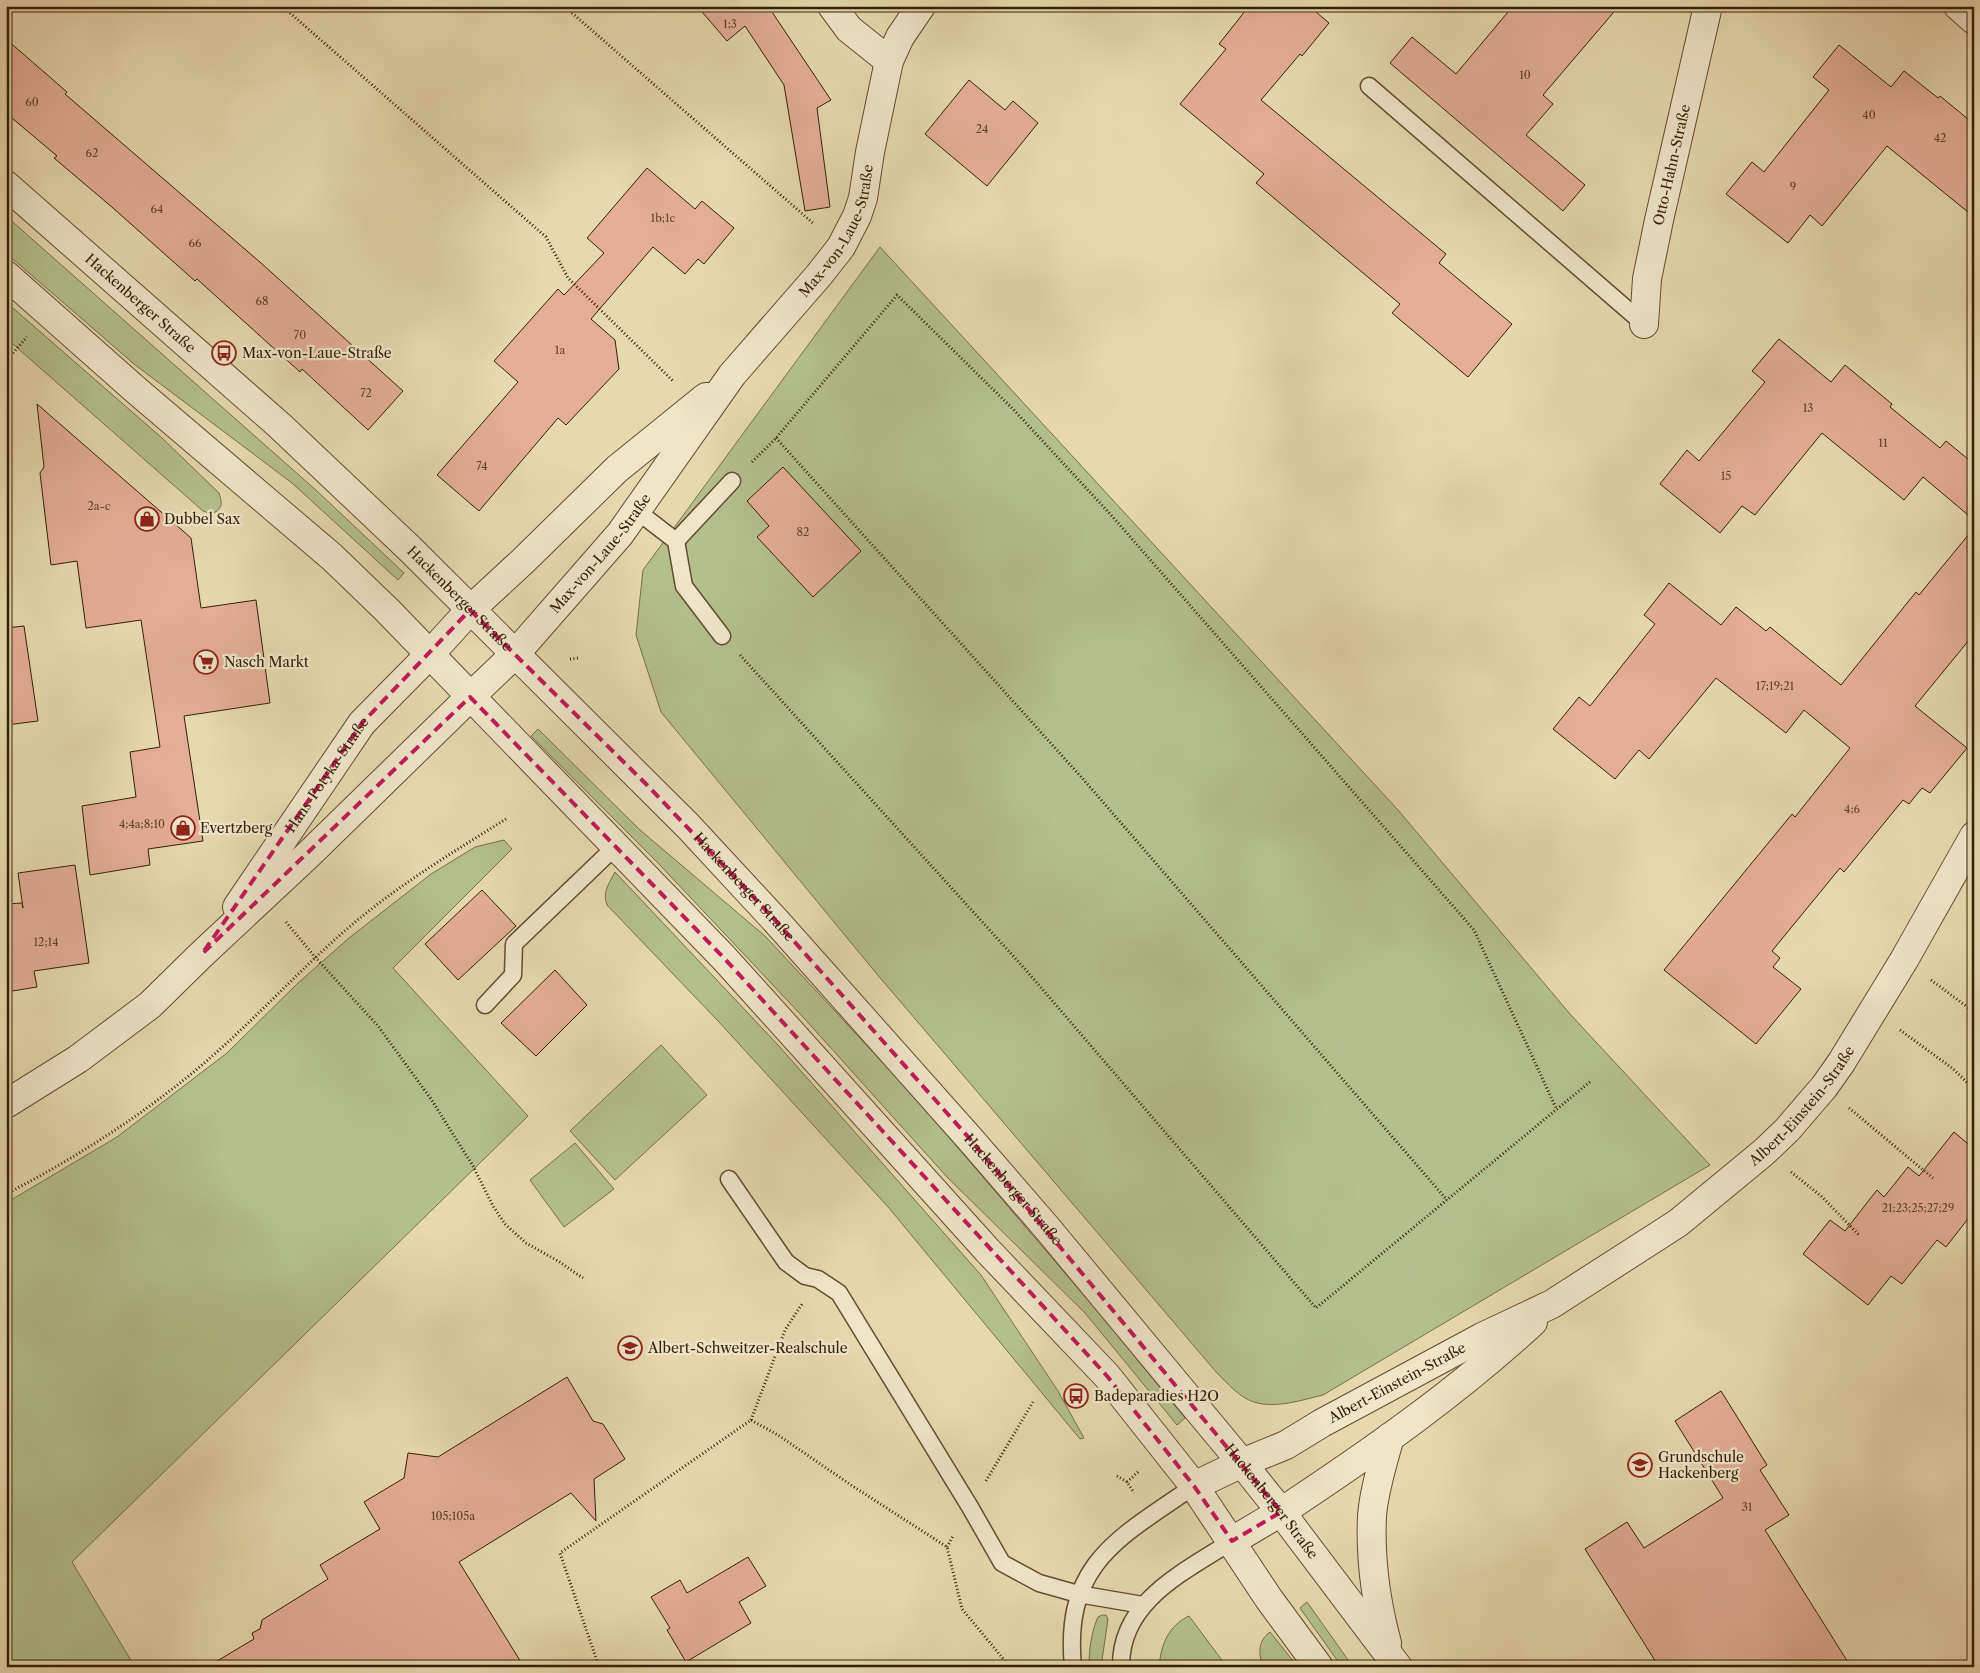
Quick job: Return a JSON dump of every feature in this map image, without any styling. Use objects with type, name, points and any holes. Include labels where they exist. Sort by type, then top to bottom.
[{"type":"street","points":[[832,6],[849,29],[889,61]]},
{"type":"street","name":"Max-von-Laue-Straße","points":[[470,697],[515,654],[620,534],[732,375],[841,247],[857,216],[863,198],[870,152],[889,61],[900,37],[921,6]]},
{"type":"street","name":"Otto-Hahn-Straße","points":[[1644,324],[1647,279],[1708,6]]},
{"type":"street","points":[[1958,6],[1974,20]]},
{"type":"street","name":"Hackenberger Straße","points":[[6,185],[279,425],[409,548],[650,788],[776,921],[970,1139],[1242,1463],[1394,1660]]},
{"type":"street","points":[[6,275],[137,391],[332,557],[430,654],[724,958],[988,1251],[1107,1376],[1194,1486],[1269,1599],[1319,1667]]},
{"type":"street","name":"Max-von-Laue-Straße","points":[[470,610],[617,469],[732,375]]},
{"type":"street","name":"Hans-Potyka-Straße","points":[[202,954],[250,889],[362,723],[470,610]]},
{"type":"street","name":"Hans-Potyka-Straße","points":[[6,1104],[78,1059],[150,1006],[470,697]]},
{"type":"street","name":"Albert-Einstein-Straße","points":[[1194,1486],[1286,1445],[1322,1423],[1482,1337],[1552,1304],[1678,1223],[1764,1152],[1787,1130],[1824,1087],[1841,1063],[1904,960],[1974,836]]},
{"type":"street","name":"Albert-Einstein-Straße","points":[[1232,1542],[1281,1512],[1390,1437],[1492,1359],[1552,1304]]},
{"type":"street","points":[[1390,1437],[1372,1515],[1372,1542],[1378,1609],[1394,1660]]},
{"type":"lane","points":[[1368,86],[1644,324]]},
{"type":"lane","points":[[676,541],[732,482]]},
{"type":"lane","points":[[637,511],[676,541],[684,586],[722,636]]},
{"type":"lane","points":[[485,1005],[513,976],[514,944],[616,846]]},
{"type":"lane","points":[[729,1179],[786,1262],[805,1276],[818,1279],[839,1293],[970,1507],[1002,1563],[1038,1583],[1078,1594],[1143,1605]]},
{"type":"lane","points":[[1073,1667],[1074,1617],[1078,1594],[1089,1572],[1114,1542],[1194,1486]]},
{"type":"lane","points":[[1121,1667],[1121,1657],[1128,1631],[1134,1617],[1143,1605],[1184,1572],[1232,1542]]},
{"type":"path","points":[[282,6],[546,237],[568,278],[676,384]]},
{"type":"path","points":[[564,6],[841,247]]},
{"type":"path","points":[[732,482],[776,438],[897,295],[1014,410],[1111,516],[1474,930],[1556,1108]]},
{"type":"path","points":[[776,438],[1083,779],[1447,1200]]},
{"type":"path","points":[[722,636],[1025,969],[1316,1308],[1591,1081]]},
{"type":"path","points":[[569,660],[578,658]]},
{"type":"path","points":[[6,1194],[43,1176],[105,1136],[184,1079],[238,1032],[315,957],[364,914],[427,867],[506,819]]},
{"type":"path","points":[[265,896],[315,957],[378,1026],[431,1099],[473,1166],[493,1206],[505,1224],[526,1243],[584,1278]]},
{"type":"path","points":[[1904,960],[1974,1012]]},
{"type":"path","points":[[1874,1010],[1952,1068],[1974,1089]]},
{"type":"path","points":[[1824,1087],[1882,1133],[1934,1179]]},
{"type":"path","points":[[1764,1152],[1821,1196],[1860,1236]]},
{"type":"path","points":[[599,1667],[560,1553],[751,1420],[785,1330],[818,1279]]},
{"type":"path","points":[[1010,1667],[962,1609],[947,1547],[1033,1402]]},
{"type":"path","points":[[751,1420],[778,1435],[947,1547]]},
{"type":"path","points":[[1127,1482],[1140,1470]]},
{"type":"path","points":[[1118,1476],[1127,1482],[1135,1495]]},
{"type":"highlighted area","points":[[470,610],[650,788],[776,921],[970,1139],[1281,1512],[1232,1541],[1194,1486],[1107,1376],[724,958],[470,697],[202,954],[362,723]]},
{"type":"green space","points":[[6,216],[317,491],[404,573],[398,580],[292,483],[134,364],[6,253]]},
{"type":"green space","points":[[880,247],[1398,810],[1570,1014],[1710,1165],[1323,1395],[1288,1403],[1262,1404],[1244,1397],[1217,1373],[876,973],[661,712],[636,635],[643,570]]},
{"type":"green space","points":[[6,302],[162,438],[219,493],[221,506],[217,511],[211,514],[203,511],[6,338]]},
{"type":"green space","points":[[538,729],[640,830],[765,936],[912,1094],[1100,1314],[1185,1418],[1177,1425],[1085,1313],[947,1177],[803,1017],[658,863],[531,736]]},
{"type":"green space","points":[[504,840],[512,849],[393,968],[528,1116],[72,1562],[135,1667],[6,1667],[6,1203],[117,1137],[227,1053],[298,983],[349,938],[431,874],[475,847]]},
{"type":"green space","points":[[615,872],[778,1045],[981,1275],[1058,1391],[1084,1438],[1080,1439],[889,1208],[719,1022],[607,905],[605,896]]},
{"type":"green space","points":[[661,1045],[707,1095],[615,1180],[570,1131]]},
{"type":"green space","points":[[575,1143],[614,1189],[564,1227],[530,1180]]},
{"type":"green space","points":[[1307,1602],[1353,1667],[1342,1667],[1300,1608]]},
{"type":"green space","points":[[1106,1615],[1108,1619],[1101,1667],[1089,1667],[1092,1635],[1098,1617]]},
{"type":"green space","points":[[1189,1616],[1227,1667],[1159,1667],[1167,1637],[1176,1625]]},
{"type":"green space","points":[[1270,1632],[1297,1667],[1263,1667],[1260,1657],[1261,1643]]},
{"type":"building","points":[[697,6],[768,6],[831,100],[817,108],[830,207],[805,211],[784,85],[745,26],[727,41]]},
{"type":"building","points":[[1249,6],[1309,6],[1329,23],[1302,56],[1300,54],[1261,100],[1446,254],[1439,263],[1512,324],[1468,377],[1392,313],[1400,304],[1256,183],[1264,174],[1180,104],[1226,49],[1219,44]]},
{"type":"building","points":[[1513,6],[1619,6],[1543,95],[1553,104],[1526,135],[1585,185],[1563,211],[1390,63],[1412,37],[1456,74]]},
{"type":"building","points":[[6,39],[67,92],[65,94],[261,263],[403,391],[368,430],[302,369],[300,372],[197,279],[195,281],[54,158],[57,156],[6,113]]},
{"type":"building","points":[[1839,45],[1891,87],[1904,71],[1938,98],[1940,96],[1974,124],[1974,217],[1887,146],[1822,226],[1810,215],[1788,243],[1726,194],[1752,162],[1764,172],[1829,90],[1813,77]]},
{"type":"building","points":[[969,80],[1005,110],[1013,101],[1038,123],[987,186],[925,134]]},
{"type":"building","points":[[647,168],[695,209],[702,201],[734,228],[704,264],[698,259],[685,274],[653,247],[591,319],[615,340],[619,369],[566,425],[558,418],[479,511],[437,475],[518,382],[494,361],[558,289],[564,295],[604,253],[587,238]]},
{"type":"building","points":[[1779,339],[1831,382],[1845,365],[1892,404],[1890,407],[1940,448],[1946,441],[1974,464],[1974,520],[1923,477],[1904,500],[1822,433],[1755,515],[1742,506],[1720,533],[1660,484],[1687,450],[1699,461],[1765,382],[1752,371]]},
{"type":"building","points":[[37,404],[191,538],[201,608],[256,600],[270,703],[184,716],[203,841],[148,849],[150,865],[90,875],[82,806],[136,797],[130,752],[160,747],[141,620],[86,628],[77,561],[51,565],[40,473],[44,467]]},
{"type":"building","points":[[783,467],[861,551],[813,597],[757,537],[769,526],[747,501]]},
{"type":"building","points":[[1974,528],[1974,634],[1915,706],[1967,748],[1930,793],[1922,788],[1909,804],[1903,800],[1844,872],[1840,868],[1772,951],[1780,958],[1773,967],[1801,989],[1756,1044],[1664,970],[1792,814],[1795,817],[1850,748],[1804,710],[1786,733],[1716,678],[1649,759],[1639,750],[1615,779],[1553,729],[1579,697],[1590,706],[1655,624],[1644,615],[1669,583],[1721,625],[1736,607],[1766,631],[1770,627],[1841,685],[1916,592],[1919,595]]},
{"type":"building","points":[[24,626],[38,721],[6,725],[6,628]]},
{"type":"building","points":[[75,865],[89,963],[34,971],[37,987],[6,992],[6,904],[22,903],[23,908],[18,873]]},
{"type":"building","points":[[482,890],[516,926],[458,980],[425,944]]},
{"type":"building","points":[[555,970],[587,1005],[536,1056],[501,1023]]},
{"type":"building","points":[[1954,1132],[1974,1149],[1974,1211],[1946,1247],[1937,1240],[1902,1284],[1891,1276],[1868,1305],[1803,1254],[1830,1220],[1845,1231],[1877,1190],[1884,1197],[1908,1167],[1919,1176]]},
{"type":"building","points":[[567,1377],[593,1421],[603,1424],[625,1459],[594,1479],[596,1521],[571,1493],[459,1562],[524,1667],[207,1667],[254,1639],[252,1633],[260,1629],[262,1620],[328,1579],[320,1565],[380,1529],[364,1502],[404,1478],[408,1453],[438,1457]]},
{"type":"building","points":[[1721,1391],[1767,1465],[1760,1470],[1789,1515],[1765,1530],[1851,1667],[1659,1667],[1585,1549],[1627,1522],[1644,1548],[1723,1498],[1675,1421]]},
{"type":"building","points":[[748,1557],[766,1586],[739,1602],[751,1623],[686,1662],[667,1630],[670,1628],[651,1597],[680,1580],[687,1593]]},
{"type":"place","name":"Max-von-Laue-Straße","points":[[224,353]]},
{"type":"place","name":"Dubbel Sax","points":[[147,519]]},
{"type":"place","name":"Nasch Markt","points":[[206,662]]},
{"type":"place","name":"Evertzberg","points":[[183,828]]},
{"type":"place","name":"Albert-Schweitzer-Realschule","points":[[630,1348]]},
{"type":"place","name":"Badeparadies H2O","points":[[1076,1396]]},
{"type":"place","name":"Grundschule Hackenberg","points":[[1640,1465]]}]
